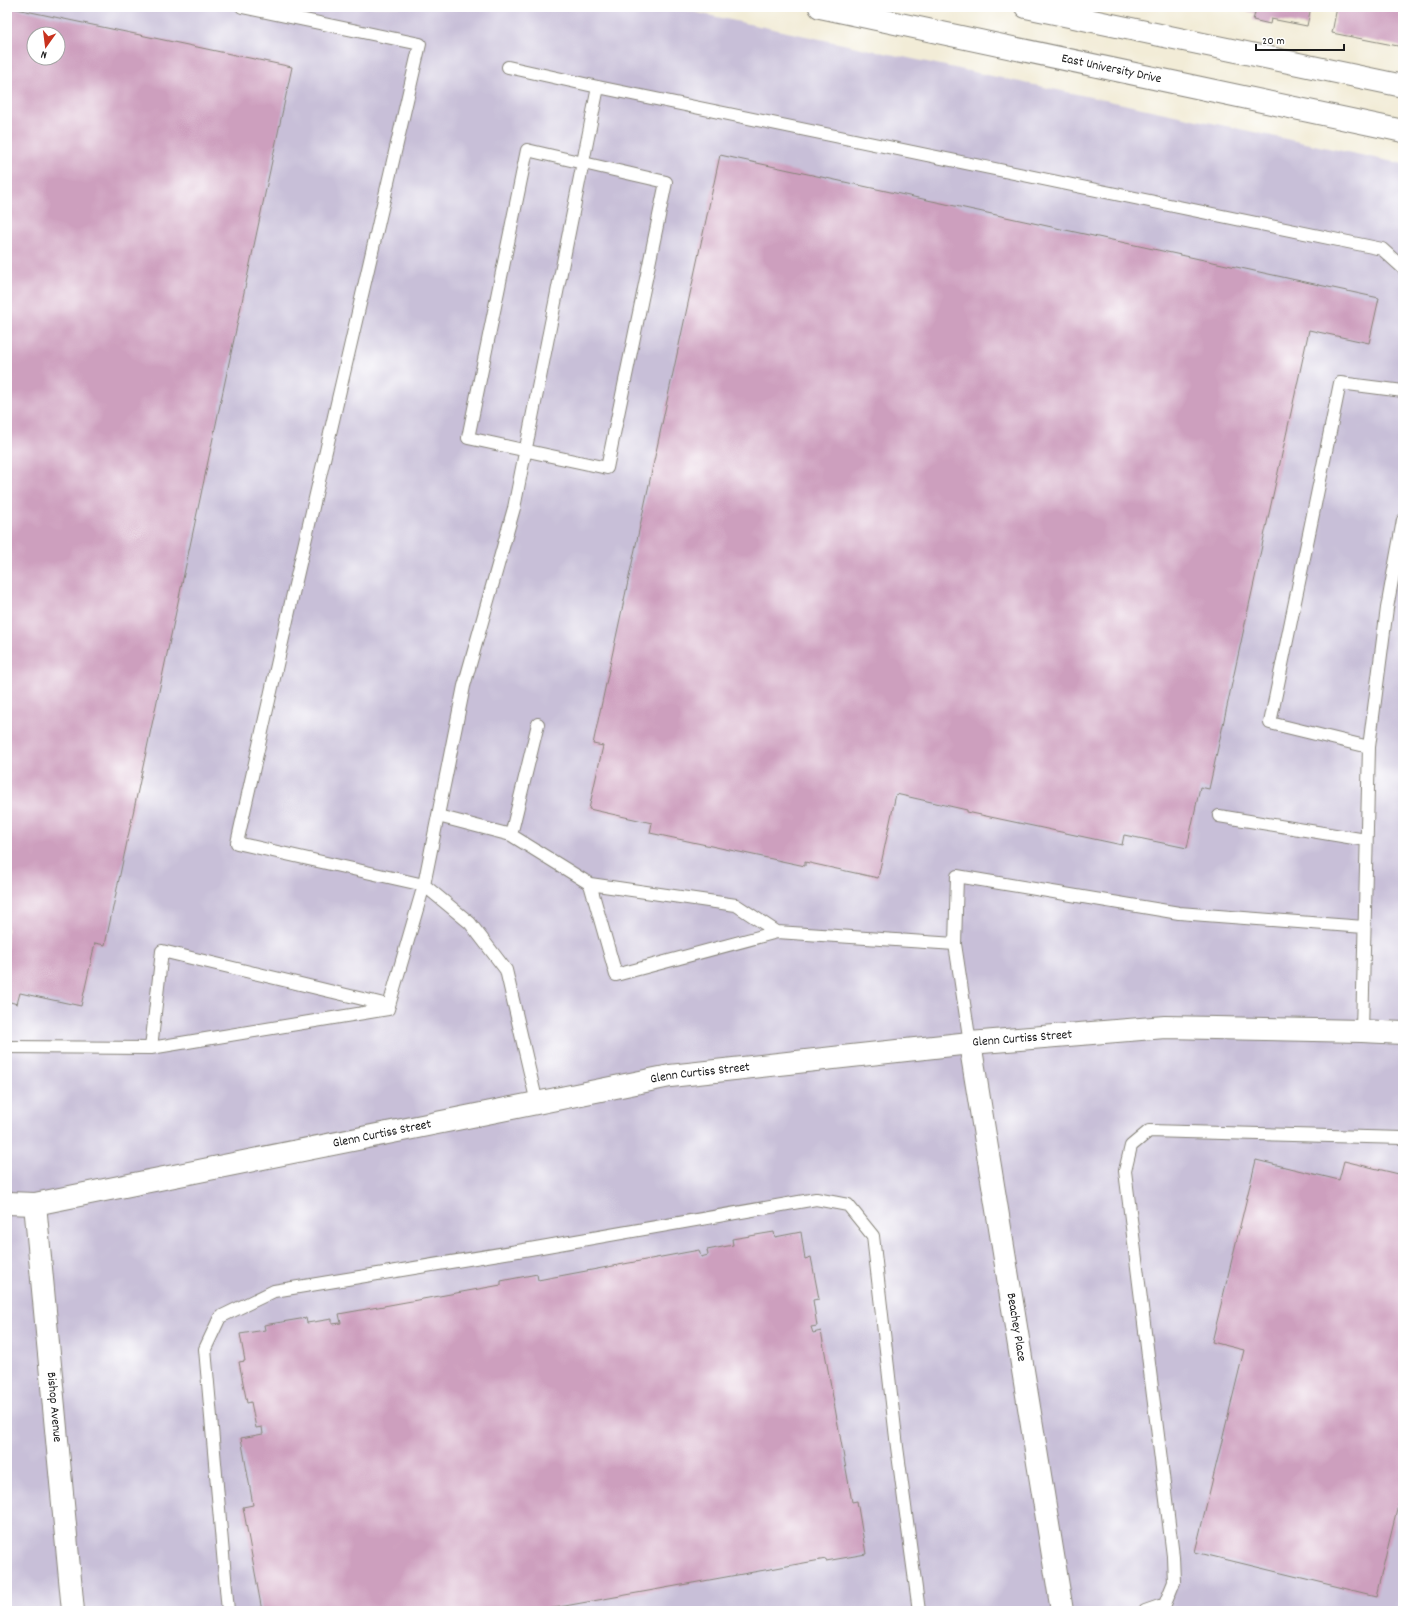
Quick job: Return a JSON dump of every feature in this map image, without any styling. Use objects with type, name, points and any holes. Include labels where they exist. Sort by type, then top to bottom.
[{"type":"street","name":"East University Drive","points":[[820,7],[1403,131]]},
{"type":"street","points":[[1026,7],[1403,86]]},
{"type":"street","name":"Glenn Curtiss Street","points":[[7,1203],[35,1204],[670,1076],[970,1043],[1166,1027],[1403,1033]]},
{"type":"street","name":"Beachey Place","points":[[970,1043],[1060,1610]]},
{"type":"street","name":"Bishop Avenue","points":[[35,1204],[73,1611]]},
{"type":"lane","points":[[242,7],[420,44],[237,843],[424,885],[470,923],[506,970],[537,1102]]},
{"type":"lane","points":[[508,67],[598,87],[1382,249],[1403,268]]},
{"type":"lane","points":[[7,1047],[151,1048],[388,1009],[424,885],[464,686],[514,508],[598,87]]},
{"type":"lane","points":[[527,150],[666,182],[607,468],[525,451],[468,438],[527,150]]},
{"type":"lane","points":[[1369,747],[1270,722],[1340,384],[1403,392]]},
{"type":"lane","points":[[1362,1031],[1369,747],[1387,608],[1403,520]]},
{"type":"lane","points":[[511,835],[538,724]]},
{"type":"lane","points":[[438,816],[511,835],[590,884],[736,905],[777,932]]},
{"type":"lane","points":[[1218,816],[1366,840]]},
{"type":"lane","points":[[970,1043],[955,944],[957,876],[1179,913],[1364,927]]},
{"type":"lane","points":[[590,884],[616,975],[777,932],[955,944]]},
{"type":"lane","points":[[151,1048],[162,951],[388,1006]]},
{"type":"lane","points":[[1145,1611],[1165,1604],[1174,1582],[1173,1556],[1125,1171],[1131,1146],[1149,1131],[1403,1138]]},
{"type":"lane","points":[[228,1611],[205,1349],[220,1318],[274,1291],[530,1249],[816,1199],[848,1205],[873,1236],[897,1447],[919,1611]]},
{"type":"shaded area","points":[[7,7],[670,7],[1403,164],[1403,1611],[7,1611]]},
{"type":"building","points":[[7,7],[292,67],[105,945],[95,943],[81,1006],[20,993],[17,1004],[7,1001]]},
{"type":"building","points":[[1229,7],[1311,7],[1307,26],[1271,19],[1270,24],[1253,20],[1255,13]]},
{"type":"building","points":[[1337,7],[1403,7],[1403,47],[1332,33]]},
{"type":"building","points":[[720,155],[1379,298],[1369,343],[1309,330],[1209,789],[1200,787],[1187,848],[1124,835],[1122,845],[967,812],[967,810],[896,794],[878,878],[805,862],[805,866],[650,833],[652,823],[589,809],[603,746],[593,744]]},
{"type":"building","points":[[1256,1160],[1339,1180],[1344,1161],[1403,1175],[1403,1485],[1376,1596],[1195,1552],[1244,1350],[1212,1342]]},
{"type":"building","points":[[774,1232],[775,1237],[801,1232],[805,1259],[811,1257],[819,1299],[813,1300],[817,1326],[811,1327],[813,1333],[821,1331],[852,1502],[857,1501],[866,1554],[826,1561],[826,1559],[537,1611],[262,1611],[243,1507],[253,1505],[241,1438],[263,1434],[262,1427],[256,1428],[251,1402],[247,1403],[239,1362],[245,1361],[240,1334],[265,1330],[264,1325],[306,1318],[307,1323],[332,1319],[332,1324],[341,1323],[339,1314],[501,1285],[501,1281],[537,1274],[538,1280],[699,1250],[701,1257],[708,1255],[707,1250],[733,1245],[732,1239]]}]
